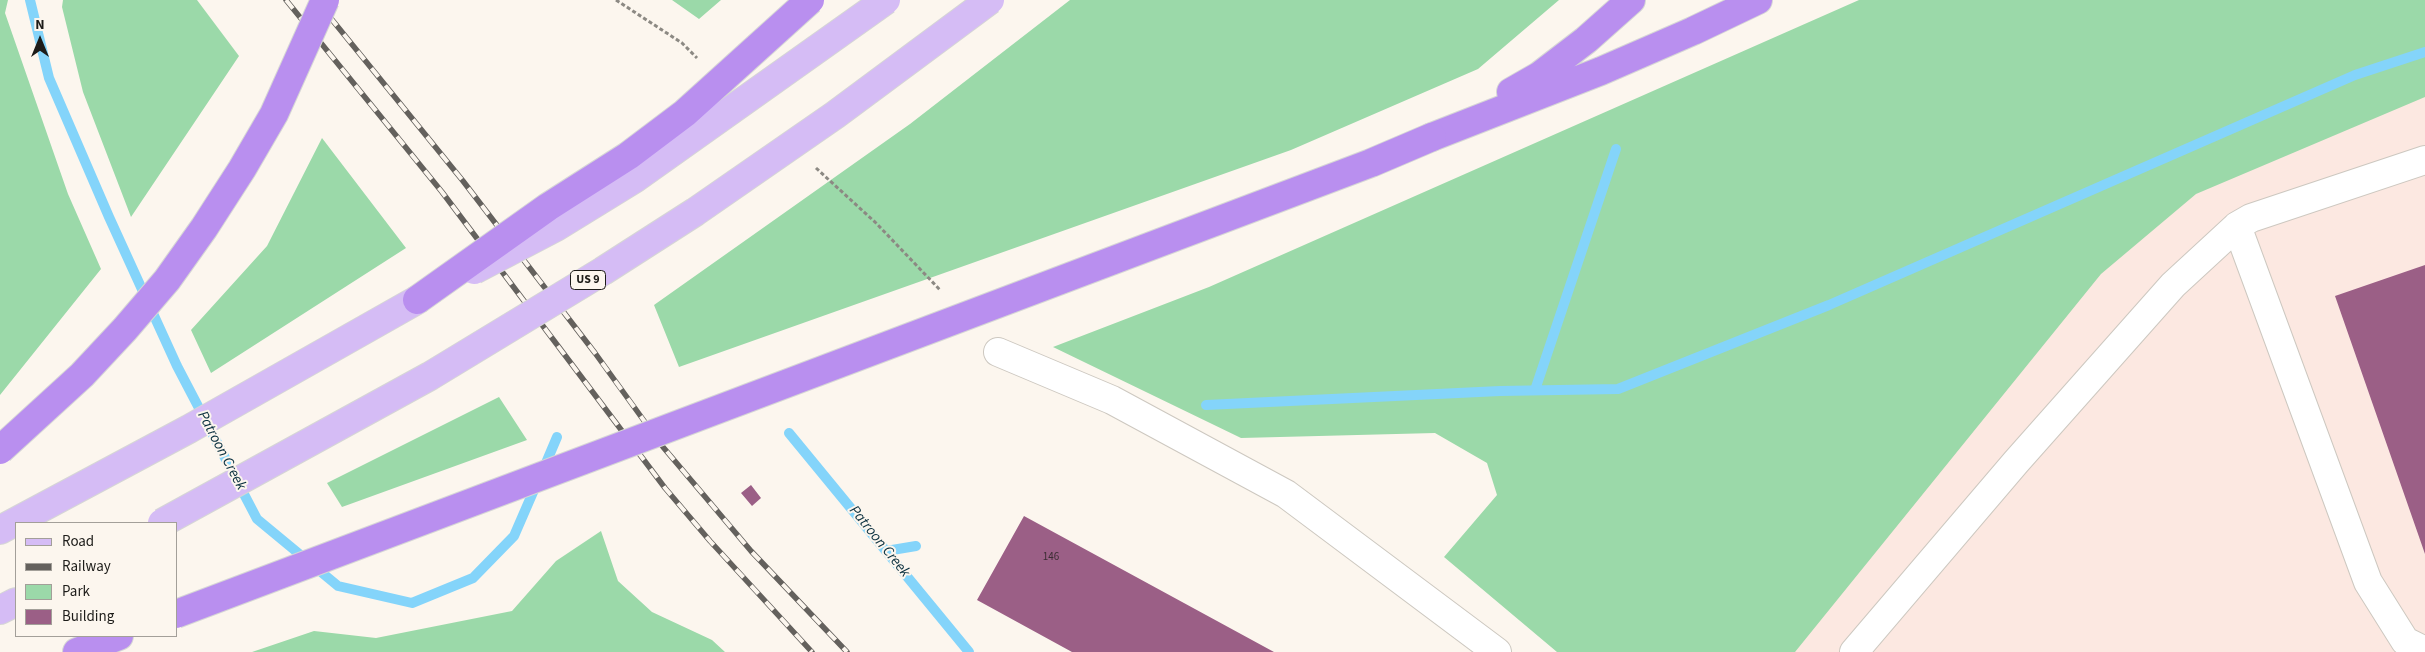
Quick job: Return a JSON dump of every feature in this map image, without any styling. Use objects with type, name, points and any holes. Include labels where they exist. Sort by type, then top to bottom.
[{"type":"highway","points":[[0,450],[82,374],[125,329],[166,280],[199,236],[242,169],[274,114],[325,0]]},
{"type":"highway","points":[[417,300],[548,207],[628,156],[685,112],[810,0]]},
{"type":"highway","points":[[1432,137],[1539,76],[1586,40],[1631,0]]},
{"type":"highway","points":[[178,613],[1353,170],[1601,71],[1758,0]]},
{"type":"highway","points":[[77,652],[116,637]]},
{"type":"main road","points":[[0,530],[197,425],[417,300],[556,227],[634,179],[886,0]]},
{"type":"main road","name":"US 9","points":[[164,522],[430,376],[695,212],[835,116],[990,0]]},
{"type":"main road","points":[[0,610],[15,602]]},
{"type":"street","points":[[1854,652],[2016,462],[2173,285],[2237,226],[2251,218],[2425,160]]},
{"type":"street","points":[[2237,226],[2281,341],[2368,582],[2405,641],[2425,651]]},
{"type":"street","points":[[998,352],[1112,400],[1286,494],[1498,652]]},
{"type":"shaded area","points":[[2425,67],[2425,652],[1568,652],[2162,197]]},
{"type":"green space","points":[[0,0],[8,0],[5,13],[68,194],[101,269],[0,395]]},
{"type":"green space","points":[[63,0],[197,0],[239,56],[131,217],[83,92],[62,7]]},
{"type":"green space","points":[[672,0],[721,0],[699,19]]},
{"type":"green space","points":[[1070,0],[1559,0],[1478,69],[1291,150],[679,367],[654,305],[910,124]]},
{"type":"green space","points":[[1859,0],[2425,0],[2425,97],[2196,194],[2101,274],[1795,652],[1557,652],[1444,557],[1497,495],[1487,463],[1435,433],[1241,438],[1053,347],[1209,287]]},
{"type":"green space","points":[[322,138],[406,248],[211,373],[191,330],[267,246]]},
{"type":"green space","points":[[499,397],[527,440],[342,507],[327,483]]},
{"type":"green space","points":[[601,531],[618,581],[652,612],[712,640],[725,652],[252,652],[314,631],[376,638],[512,611],[556,561]]},
{"type":"building","points":[[2425,265],[2425,554],[2335,296]]},
{"type":"building","points":[[751,485],[761,498],[752,506],[741,493]]},
{"type":"building","points":[[1024,516],[1274,652],[1072,652],[977,600]]},
{"type":"waterway","name":"Patroon Creek","points":[[30,0],[49,78],[109,217],[177,366],[257,519],[338,586],[412,603],[473,578],[514,536],[537,483]]},
{"type":"waterway","points":[[1206,405],[1500,391],[1618,389],[1829,305],[2355,75],[2425,52]]},
{"type":"waterway","points":[[1535,390],[1616,149]]},
{"type":"waterway","name":"Patroon Creek","points":[[789,433],[969,652]]},
{"type":"waterway","name":"Patroon Creek","points":[[543,470],[557,437]]},
{"type":"waterway","points":[[886,551],[916,546]]},
{"type":"railway","points":[[286,0],[442,192],[665,488],[710,541],[812,652]]},
{"type":"railway","points":[[316,0],[463,181],[595,353],[663,447],[751,551],[847,652]]}]
